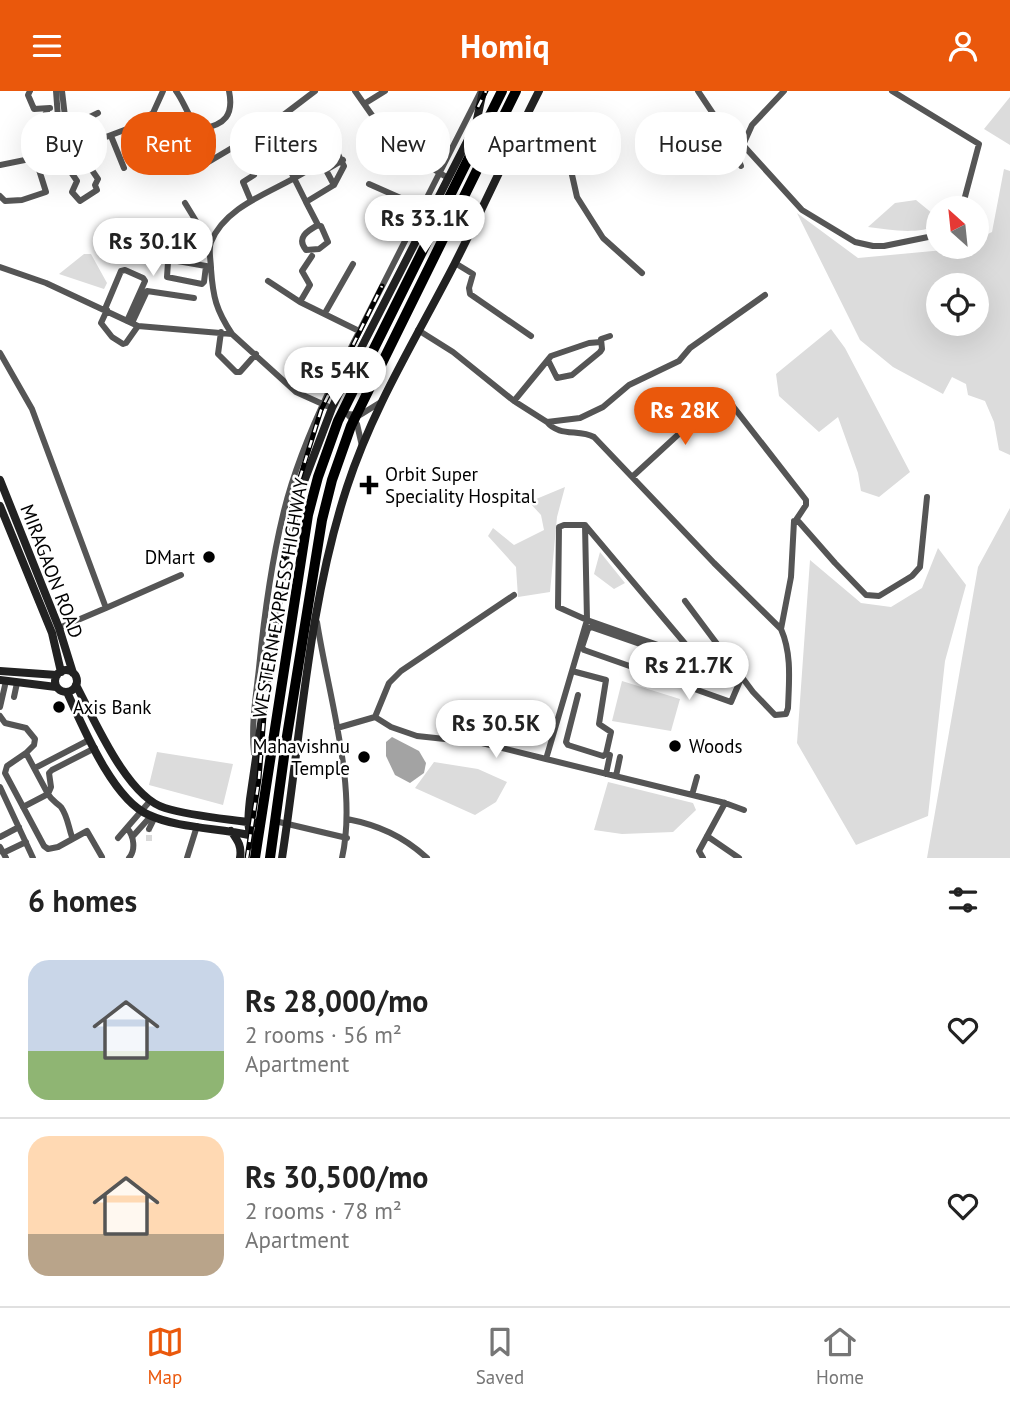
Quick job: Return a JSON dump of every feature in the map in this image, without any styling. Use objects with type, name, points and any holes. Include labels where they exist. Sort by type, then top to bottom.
[{"type":"highway","name":"WESTERN EXPRESS HIGHWAY","points":[[255,853],[308,515],[318,477],[338,421],[502,91]]},
{"type":"highway","name":"WESTERN EXPRESS HIGHWAY","points":[[270,858],[322,520],[332,480],[351,426],[516,91]]},
{"type":"main road","points":[[255,853],[247,821],[283,573],[300,492],[350,359],[424,227],[476,124],[482,91]]},
{"type":"main road","points":[[529,112],[539,91]]},
{"type":"main road","points":[[282,858],[317,620],[329,552],[347,488],[381,402],[455,264],[498,175]]},
{"type":"main road","points":[[413,222],[424,227]]},
{"type":"main road","name":"MIRAGAON ROAD","points":[[0,480],[59,628],[73,673]]},
{"type":"main road","name":"MIRAGAON ROAD","points":[[0,506],[52,633],[59,673]]},
{"type":"main road","points":[[273,571],[283,573]]},
{"type":"main road","points":[[0,671],[73,673],[76,685],[113,754],[132,782],[150,801],[165,808],[261,824]]},
{"type":"main road","points":[[56,687],[59,673]]},
{"type":"main road","points":[[3,681],[56,687],[67,692],[89,740],[122,793],[142,812],[153,817],[249,835]]},
{"type":"main road","points":[[67,692],[76,685]]},
{"type":"main road","points":[[231,831],[240,843],[240,858]]},
{"type":"street","points":[[30,91],[27,94],[34,109],[61,107]]},
{"type":"street","points":[[56,91],[62,112]]},
{"type":"street","points":[[48,109],[37,132],[48,137],[58,118],[62,91]]},
{"type":"street","points":[[107,137],[143,121],[153,113],[163,91]]},
{"type":"street","points":[[176,91],[195,124],[201,129],[213,127],[228,117],[231,109],[229,91]]},
{"type":"street","points":[[216,157],[268,126],[315,91]]},
{"type":"street","points":[[355,91],[370,112]]},
{"type":"street","points":[[364,104],[385,91]]},
{"type":"street","points":[[450,150],[482,91]]},
{"type":"street","points":[[698,91],[712,112]]},
{"type":"street","points":[[784,91],[752,125],[743,145],[802,210],[855,241],[873,246],[926,237]]},
{"type":"street","points":[[892,91],[979,144],[965,196]]},
{"type":"street","points":[[111,136],[121,161]]},
{"type":"street","points":[[306,202],[334,185],[344,166],[332,142],[325,140],[303,152],[306,169],[295,179],[251,201],[223,221],[210,244],[209,267],[215,305],[232,334],[296,392],[347,414],[360,415],[381,402]]},
{"type":"street","points":[[0,165],[21,160]]},
{"type":"street","points":[[334,185],[327,170],[343,160]]},
{"type":"street","points":[[0,196],[5,201],[22,200],[46,192],[41,175]]},
{"type":"street","points":[[73,175],[77,181],[72,192],[80,201],[97,190],[96,175]]},
{"type":"street","points":[[293,175],[328,242],[319,249],[306,250],[302,238],[318,225]]},
{"type":"street","points":[[255,758],[252,733],[261,644],[286,504],[323,405],[350,359],[359,331],[437,175]]},
{"type":"street","points":[[443,175],[448,178]]},
{"type":"street","points":[[573,175],[578,197],[603,238],[642,273]]},
{"type":"street","points":[[251,201],[243,182],[254,176]]},
{"type":"street","points":[[369,184],[421,207]]},
{"type":"street","points":[[185,203],[210,244]]},
{"type":"street","points":[[300,302],[310,285],[302,271],[312,256]]},
{"type":"street","points":[[172,260],[209,267],[202,283],[166,275],[168,262],[172,260]]},
{"type":"street","points":[[325,313],[353,264]]},
{"type":"street","points":[[455,264],[473,274],[470,293],[531,337]]},
{"type":"street","points":[[0,267],[46,283],[132,323],[184,331],[232,334]]},
{"type":"street","points":[[125,270],[143,278],[145,281],[126,343],[123,344],[112,337],[101,323],[106,310],[121,271],[125,270]]},
{"type":"street","points":[[268,281],[300,302],[359,331]]},
{"type":"street","points":[[132,323],[148,291],[194,298]]},
{"type":"street","points":[[547,422],[580,418],[603,407],[629,385],[679,361],[690,348],[765,295]]},
{"type":"street","points":[[418,330],[453,352],[555,430],[594,437],[781,629],[790,666],[786,714],[775,715],[753,691],[685,601]]},
{"type":"street","points":[[221,332],[218,354],[236,372],[240,372],[256,354]]},
{"type":"street","points":[[548,360],[557,378],[568,377],[600,352],[601,338],[610,336]]},
{"type":"street","points":[[514,401],[554,354],[601,342]]},
{"type":"street","points":[[0,354],[32,409],[106,608]]},
{"type":"street","points":[[632,477],[719,397],[725,396],[807,502],[793,523],[791,577],[781,629]]},
{"type":"street","points":[[347,414],[359,427],[362,446]]},
{"type":"street","points":[[796,520],[866,595],[879,596],[912,576],[920,567],[927,497]]},
{"type":"street","points":[[698,659],[585,525],[559,527],[557,606],[587,620],[669,652],[739,679],[733,699],[728,701],[584,650],[582,647],[590,627],[669,652],[698,659],[729,670],[739,671]]},
{"type":"street","points":[[546,759],[587,620],[585,525]]},
{"type":"street","points":[[59,628],[181,575]]},
{"type":"street","points":[[375,717],[388,684],[401,671],[514,594]]},
{"type":"street","points":[[317,620],[337,728],[346,819],[342,858]]},
{"type":"street","points":[[658,676],[669,652]]},
{"type":"street","points":[[572,671],[604,678],[607,682],[599,724],[611,732],[606,754],[603,756],[566,742],[578,695]]},
{"type":"street","points":[[0,707],[3,681]]},
{"type":"street","points":[[14,697],[17,683]]},
{"type":"street","points":[[0,716],[5,723],[26,728],[36,739],[26,753],[4,769],[44,846],[48,849],[58,847],[85,831],[89,832],[102,857]]},
{"type":"street","points":[[337,728],[375,717],[391,727],[417,736],[482,743],[744,810]]},
{"type":"street","points":[[34,768],[89,740]]},
{"type":"street","points":[[23,807],[48,794],[52,769],[95,748]]},
{"type":"street","points":[[26,753],[52,801],[59,805],[69,823],[72,837]]},
{"type":"street","points":[[606,774],[610,755]]},
{"type":"street","points":[[615,776],[620,757]]},
{"type":"street","points":[[692,795],[697,777]]},
{"type":"street","points":[[0,787],[33,858]]},
{"type":"street","points":[[118,838],[150,801]]},
{"type":"street","points":[[702,858],[699,851],[725,803]]},
{"type":"street","points":[[149,829],[153,817]]},
{"type":"street","points":[[132,836],[153,817]]},
{"type":"street","points":[[346,819],[374,824],[398,835],[427,858]]},
{"type":"street","points":[[275,821],[346,838]]},
{"type":"street","points":[[187,858],[197,826]]},
{"type":"street","points":[[0,837],[19,827]]},
{"type":"street","points":[[127,828],[132,836],[133,851],[129,858]]},
{"type":"street","points":[[707,836],[739,858]]},
{"type":"street","points":[[3,853],[26,842]]},
{"type":"shaded area","points":[[1010,97],[1010,145],[984,129]]},
{"type":"shaded area","points":[[1004,169],[1010,171],[1010,455],[999,450],[994,422],[985,401],[968,395],[966,384],[952,377],[943,394],[893,367],[860,340],[797,213],[858,258],[926,252],[926,259],[989,259],[989,233],[992,232]]},
{"type":"shaded area","points":[[916,200],[926,208],[926,229],[913,231],[868,227],[895,203]]},
{"type":"shaded area","points":[[84,254],[91,254],[107,283],[104,289],[59,274]]},
{"type":"shaded area","points":[[831,329],[845,348],[910,472],[879,497],[861,491],[858,473],[838,417],[819,432],[779,396],[776,374]]},
{"type":"shaded area","points":[[565,487],[557,517],[550,592],[518,597],[516,567],[488,536],[493,528],[514,545],[544,530],[541,515],[529,502]]},
{"type":"shaded area","points":[[1010,508],[1010,858],[927,858],[978,567]]},
{"type":"shaded area","points":[[938,548],[966,585],[945,661],[928,816],[856,845],[797,743],[810,560],[861,603],[891,607],[922,588]]},
{"type":"shaded area","points":[[600,552],[625,583],[614,589],[594,574]]},
{"type":"shaded area","points":[[622,681],[680,699],[671,731],[612,721]]},
{"type":"shaded area","points":[[392,737],[419,751],[426,763],[424,773],[410,783],[395,775],[386,756],[386,742]]},
{"type":"shaded area","points":[[157,752],[233,764],[223,805],[149,785]]},
{"type":"shaded area","points":[[434,762],[478,769],[507,782],[496,802],[475,815],[415,788]]},
{"type":"shaded area","points":[[608,782],[693,803],[696,810],[673,832],[622,834],[594,830]]},
{"type":"tunnel","points":[[149,829],[149,841]]},
{"type":"railway","points":[[478,107],[486,91]]},
{"type":"railway","points":[[247,858],[259,779],[269,653],[293,500],[321,410],[382,286]]},
{"type":"place","name":"Orbit Super Speciality Hospital","points":[[369,485]]},
{"type":"place","name":"DMart","points":[[209,557]]},
{"type":"place","name":"Axis Bank","points":[[59,707]]},
{"type":"place","name":"Woods","points":[[675,746]]},
{"type":"place","name":"Mahavishnu Temple","points":[[364,757]]}]
